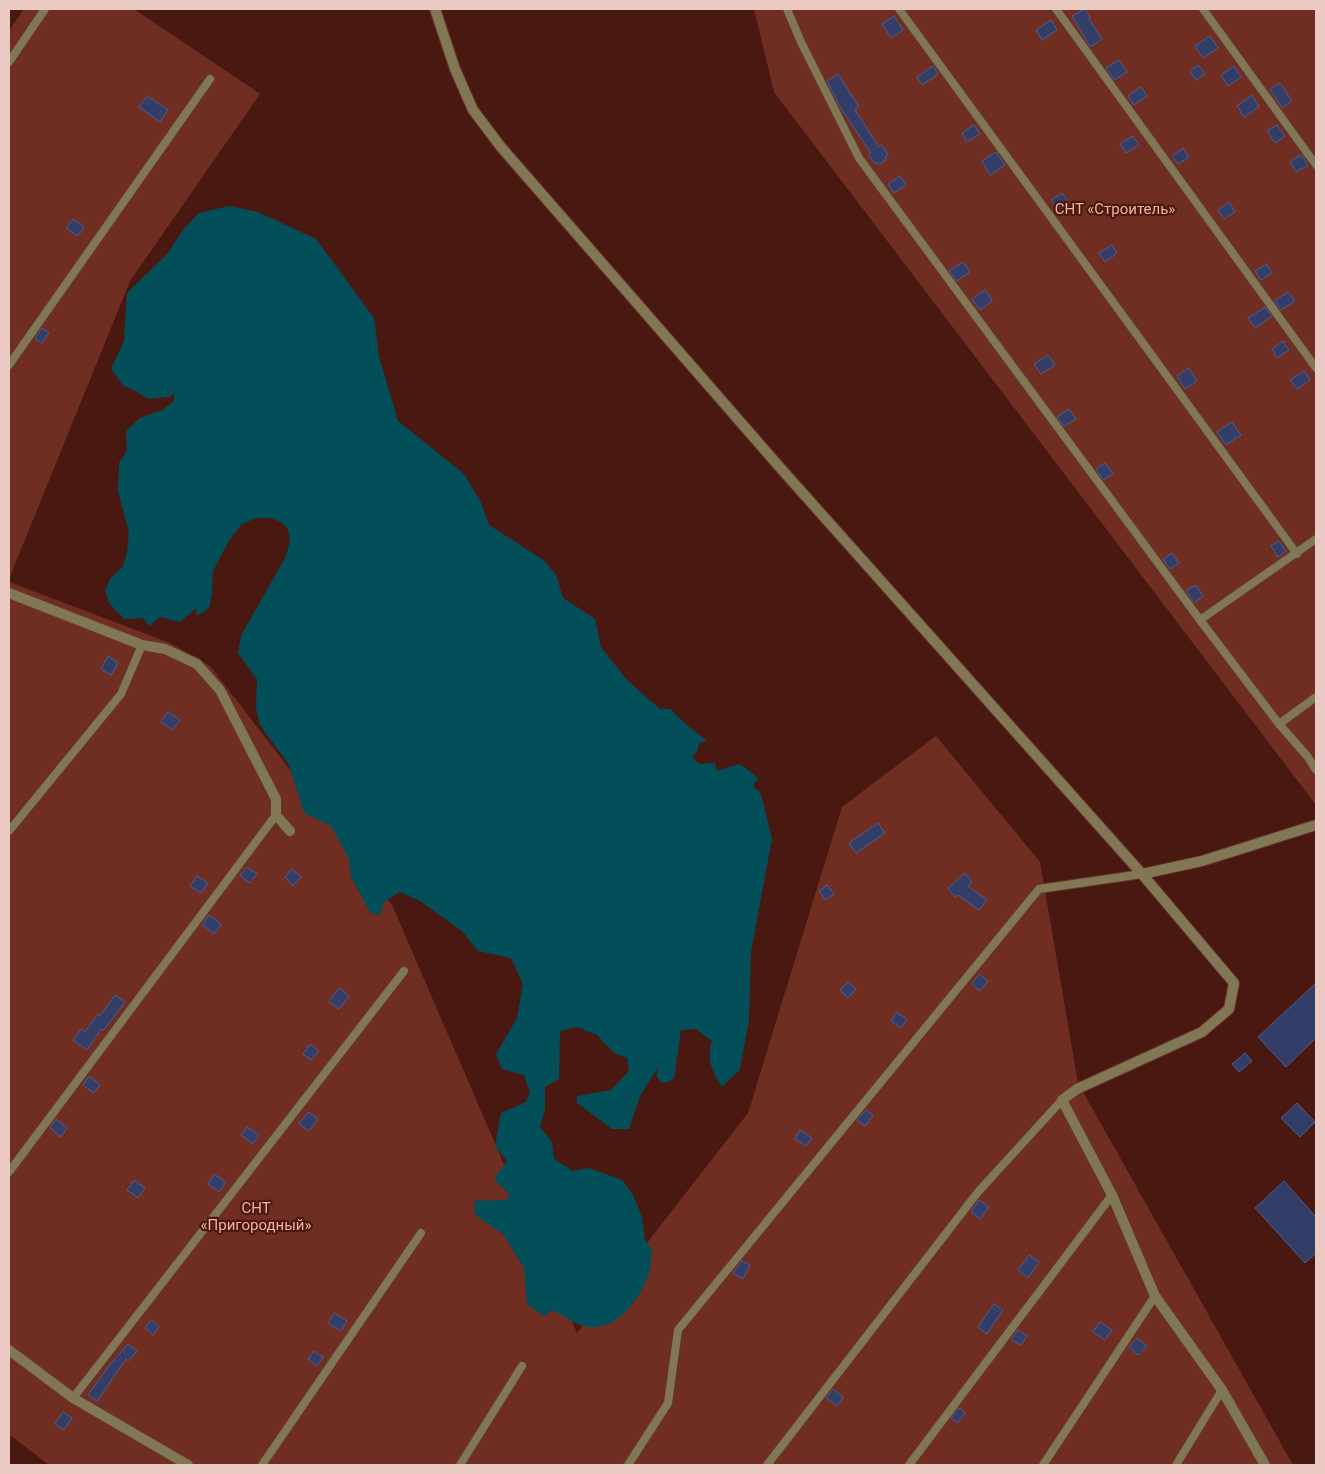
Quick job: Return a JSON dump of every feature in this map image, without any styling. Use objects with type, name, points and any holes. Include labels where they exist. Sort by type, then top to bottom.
[{"type":"street","points":[[435,9],[455,69],[472,110],[501,148],[776,463],[1142,874],[1234,983],[1229,1009],[1202,1032],[1077,1089],[1062,1100],[1112,1195],[1155,1296],[1222,1390],[1265,1465]]},
{"type":"street","points":[[9,593],[142,644],[165,649],[197,664],[220,690],[276,799],[276,815],[290,831]]},
{"type":"street","points":[[1142,874],[1202,861],[1316,825]]},
{"type":"street","points":[[9,1350],[73,1398],[188,1465]]},
{"type":"lane","points":[[9,62],[45,9]]},
{"type":"lane","points":[[787,9],[801,42],[859,158],[1200,620],[1279,724],[1308,757],[1316,770]]},
{"type":"lane","points":[[899,9],[1297,554]]},
{"type":"lane","points":[[1056,9],[1316,368]]},
{"type":"lane","points":[[1203,9],[1316,165]]},
{"type":"lane","points":[[9,365],[210,79]]},
{"type":"lane","points":[[1200,620],[1316,539]]},
{"type":"lane","points":[[9,832],[120,694],[142,644]]},
{"type":"lane","points":[[1279,724],[1316,697]]},
{"type":"lane","points":[[9,1172],[276,815]]},
{"type":"lane","points":[[628,1465],[668,1402],[678,1330],[1039,889],[1142,874]]},
{"type":"lane","points":[[73,1398],[404,971]]},
{"type":"lane","points":[[767,1465],[978,1192],[1062,1100]]},
{"type":"lane","points":[[909,1465],[1112,1195]]},
{"type":"lane","points":[[262,1465],[421,1233]]},
{"type":"lane","points":[[1043,1465],[1155,1296]]},
{"type":"lane","points":[[460,1465],[522,1366]]},
{"type":"lane","points":[[1176,1465],[1222,1390]]},
{"type":"green space","points":[[24,9],[134,9],[260,94],[130,281],[9,579],[9,31]]},
{"type":"green space","name":"СНТ «Строитель»","points":[[754,9],[1316,9],[1316,805],[774,92]]},
{"type":"green space","name":"СНТ «Пригородный»","points":[[9,582],[170,643],[210,666],[281,758],[392,905],[577,1333],[748,1113],[842,807],[936,736],[1040,862],[1078,1083],[1293,1465],[49,1465],[9,1434]]},
{"type":"water","points":[[229,206],[258,212],[316,239],[374,318],[379,357],[398,421],[464,474],[481,502],[489,525],[545,561],[557,577],[563,598],[595,619],[601,647],[627,680],[660,709],[670,709],[707,741],[699,743],[697,752],[692,757],[699,764],[715,763],[717,771],[740,764],[758,778],[753,786],[761,794],[772,839],[751,952],[749,1020],[740,1069],[722,1087],[711,1065],[710,1047],[712,1041],[696,1029],[681,1030],[674,1078],[662,1083],[657,1077],[658,1067],[640,1096],[629,1129],[612,1129],[577,1103],[577,1096],[611,1090],[629,1071],[627,1058],[614,1053],[597,1035],[577,1027],[560,1031],[559,1079],[545,1087],[545,1109],[540,1127],[552,1142],[554,1159],[573,1171],[589,1168],[622,1180],[633,1195],[642,1217],[645,1240],[652,1250],[650,1270],[636,1299],[621,1316],[603,1326],[587,1327],[553,1310],[544,1316],[527,1304],[524,1268],[503,1234],[475,1215],[474,1201],[506,1200],[510,1195],[494,1179],[507,1161],[495,1146],[501,1113],[526,1102],[530,1092],[524,1075],[502,1069],[496,1054],[517,1018],[523,984],[511,958],[478,951],[462,931],[420,901],[400,892],[384,902],[380,915],[370,912],[351,877],[349,859],[331,826],[304,813],[289,765],[260,725],[256,708],[257,679],[238,653],[241,636],[286,556],[290,541],[288,529],[281,522],[271,518],[256,518],[242,524],[230,539],[213,571],[209,608],[197,616],[196,608],[180,622],[160,617],[149,626],[143,618],[124,619],[109,603],[105,590],[110,579],[123,566],[127,553],[129,532],[118,491],[119,463],[127,451],[126,431],[140,418],[162,410],[174,401],[174,393],[169,397],[148,399],[124,386],[111,369],[124,341],[127,293],[167,254],[183,230],[199,213]]},
{"type":"building","points":[[1085,9],[1102,39],[1090,47],[1072,16]]},
{"type":"building","points":[[894,16],[903,30],[891,38],[882,24]]},
{"type":"building","points":[[1051,20],[1057,30],[1042,40],[1036,30]]},
{"type":"building","points":[[1210,36],[1218,48],[1203,58],[1195,46]]},
{"type":"building","points":[[1119,60],[1127,72],[1114,80],[1106,68]]},
{"type":"building","points":[[1198,65],[1205,74],[1196,80],[1190,71]]},
{"type":"building","points":[[933,66],[938,74],[922,85],[917,77]]},
{"type":"building","points":[[1234,66],[1241,77],[1228,86],[1221,75]]},
{"type":"building","points":[[838,74],[859,107],[855,110],[879,147],[882,145],[888,155],[885,157],[887,159],[879,165],[877,162],[875,164],[868,154],[871,153],[840,107],[827,81]]},
{"type":"building","points":[[1280,83],[1292,101],[1282,108],[1270,89]]},
{"type":"building","points":[[1141,87],[1147,96],[1134,105],[1128,96]]},
{"type":"building","points":[[1252,95],[1259,107],[1244,117],[1237,106]]},
{"type":"building","points":[[147,96],[168,110],[160,122],[139,107]]},
{"type":"building","points":[[974,125],[980,134],[967,142],[962,133]]},
{"type":"building","points":[[1277,125],[1285,136],[1275,143],[1267,131]]},
{"type":"building","points":[[1133,136],[1139,145],[1126,153],[1120,144]]},
{"type":"building","points":[[1183,148],[1189,157],[1178,164],[1172,156]]},
{"type":"building","points":[[996,152],[1005,165],[990,175],[982,161]]},
{"type":"building","points":[[1301,154],[1308,165],[1296,172],[1290,162]]},
{"type":"building","points":[[900,176],[906,185],[894,193],[888,184]]},
{"type":"building","points":[[1062,193],[1068,202],[1057,209],[1051,200]]},
{"type":"building","points":[[1229,202],[1235,212],[1224,219],[1218,210]]},
{"type":"building","points":[[73,219],[84,227],[78,236],[66,228]]},
{"type":"building","points":[[1112,245],[1117,253],[1105,262],[1099,253]]},
{"type":"building","points":[[963,262],[970,272],[957,281],[949,271]]},
{"type":"building","points":[[1266,264],[1272,273],[1261,280],[1255,271]]},
{"type":"building","points":[[985,290],[992,301],[980,310],[972,299]]},
{"type":"building","points":[[1288,292],[1295,301],[1281,310],[1274,301]]},
{"type":"building","points":[[1265,307],[1272,316],[1255,328],[1248,318]]},
{"type":"building","points":[[42,328],[49,333],[42,343],[35,338]]},
{"type":"building","points":[[1283,341],[1289,350],[1277,358],[1272,349]]},
{"type":"building","points":[[1048,355],[1055,365],[1041,374],[1034,364]]},
{"type":"building","points":[[1189,368],[1197,381],[1185,389],[1177,376]]},
{"type":"building","points":[[1304,371],[1310,380],[1297,389],[1290,380]]},
{"type":"building","points":[[1069,409],[1076,419],[1064,426],[1057,417]]},
{"type":"building","points":[[1232,422],[1241,435],[1226,445],[1217,432]]},
{"type":"building","points":[[1105,463],[1113,474],[1103,480],[1096,469]]},
{"type":"building","points":[[1279,541],[1286,551],[1278,557],[1271,546]]},
{"type":"building","points":[[1172,553],[1179,563],[1170,569],[1163,559]]},
{"type":"building","points":[[1196,585],[1203,596],[1194,603],[1186,591]]},
{"type":"building","points":[[108,656],[118,663],[111,675],[101,669]]},
{"type":"building","points":[[168,712],[180,720],[172,730],[161,722]]},
{"type":"building","points":[[878,823],[885,833],[856,853],[849,843]]},
{"type":"building","points":[[247,867],[257,874],[250,883],[240,876]]},
{"type":"building","points":[[292,869],[301,877],[293,886],[285,877]]},
{"type":"building","points":[[965,873],[972,882],[968,886],[987,900],[979,910],[958,895],[955,897],[948,888]]},
{"type":"building","points":[[197,876],[208,883],[201,893],[190,886]]},
{"type":"building","points":[[827,885],[834,894],[825,900],[819,891]]},
{"type":"building","points":[[209,915],[221,924],[214,934],[202,925]]},
{"type":"building","points":[[979,974],[988,981],[980,991],[972,984]]},
{"type":"building","points":[[848,982],[856,989],[848,998],[840,990]]},
{"type":"building","points":[[1316,983],[1316,1038],[1286,1067],[1258,1037]]},
{"type":"building","points":[[339,988],[349,996],[339,1009],[329,1002]]},
{"type":"building","points":[[115,995],[125,1002],[103,1031],[101,1029],[87,1050],[73,1040],[81,1029],[85,1032],[98,1014],[100,1016]]},
{"type":"building","points":[[896,1012],[907,1019],[901,1028],[891,1021]]},
{"type":"building","points":[[310,1044],[319,1051],[311,1060],[303,1054]]},
{"type":"building","points":[[1245,1053],[1252,1061],[1239,1072],[1232,1064]]},
{"type":"building","points":[[89,1076],[100,1085],[94,1093],[83,1085]]},
{"type":"building","points":[[1297,1103],[1315,1122],[1300,1137],[1281,1118]]},
{"type":"building","points":[[866,1110],[873,1115],[865,1126],[857,1120]]},
{"type":"building","points":[[308,1112],[318,1119],[309,1131],[299,1124]]},
{"type":"building","points":[[56,1119],[67,1128],[61,1137],[50,1128]]},
{"type":"building","points":[[247,1127],[259,1135],[253,1144],[241,1135]]},
{"type":"building","points":[[800,1130],[812,1138],[806,1146],[795,1139]]},
{"type":"building","points":[[214,1174],[226,1182],[219,1192],[208,1184]]},
{"type":"building","points":[[134,1180],[145,1188],[138,1198],[127,1190]]},
{"type":"building","points":[[1284,1181],[1316,1217],[1316,1253],[1305,1263],[1255,1208]]},
{"type":"building","points":[[979,1200],[989,1207],[980,1219],[971,1212]]},
{"type":"building","points":[[1029,1255],[1039,1262],[1028,1278],[1018,1270]]},
{"type":"building","points":[[742,1261],[750,1265],[743,1279],[733,1273]]},
{"type":"building","points":[[994,1304],[1003,1310],[987,1334],[978,1327]]},
{"type":"building","points":[[334,1313],[347,1321],[341,1331],[328,1323]]},
{"type":"building","points":[[151,1320],[159,1327],[153,1335],[145,1328]]},
{"type":"building","points":[[1100,1322],[1112,1330],[1105,1340],[1093,1332]]},
{"type":"building","points":[[1018,1330],[1027,1336],[1021,1345],[1011,1339]]},
{"type":"building","points":[[1137,1338],[1147,1346],[1138,1355],[1129,1347]]},
{"type":"building","points":[[128,1344],[137,1351],[128,1361],[126,1359],[97,1401],[88,1395],[108,1367]]},
{"type":"building","points":[[314,1351],[323,1357],[317,1366],[308,1359]]},
{"type":"building","points":[[833,1389],[843,1397],[837,1406],[826,1398]]},
{"type":"building","points":[[959,1408],[965,1412],[958,1423],[951,1418]]},
{"type":"building","points":[[63,1412],[72,1418],[64,1430],[55,1424]]}]
